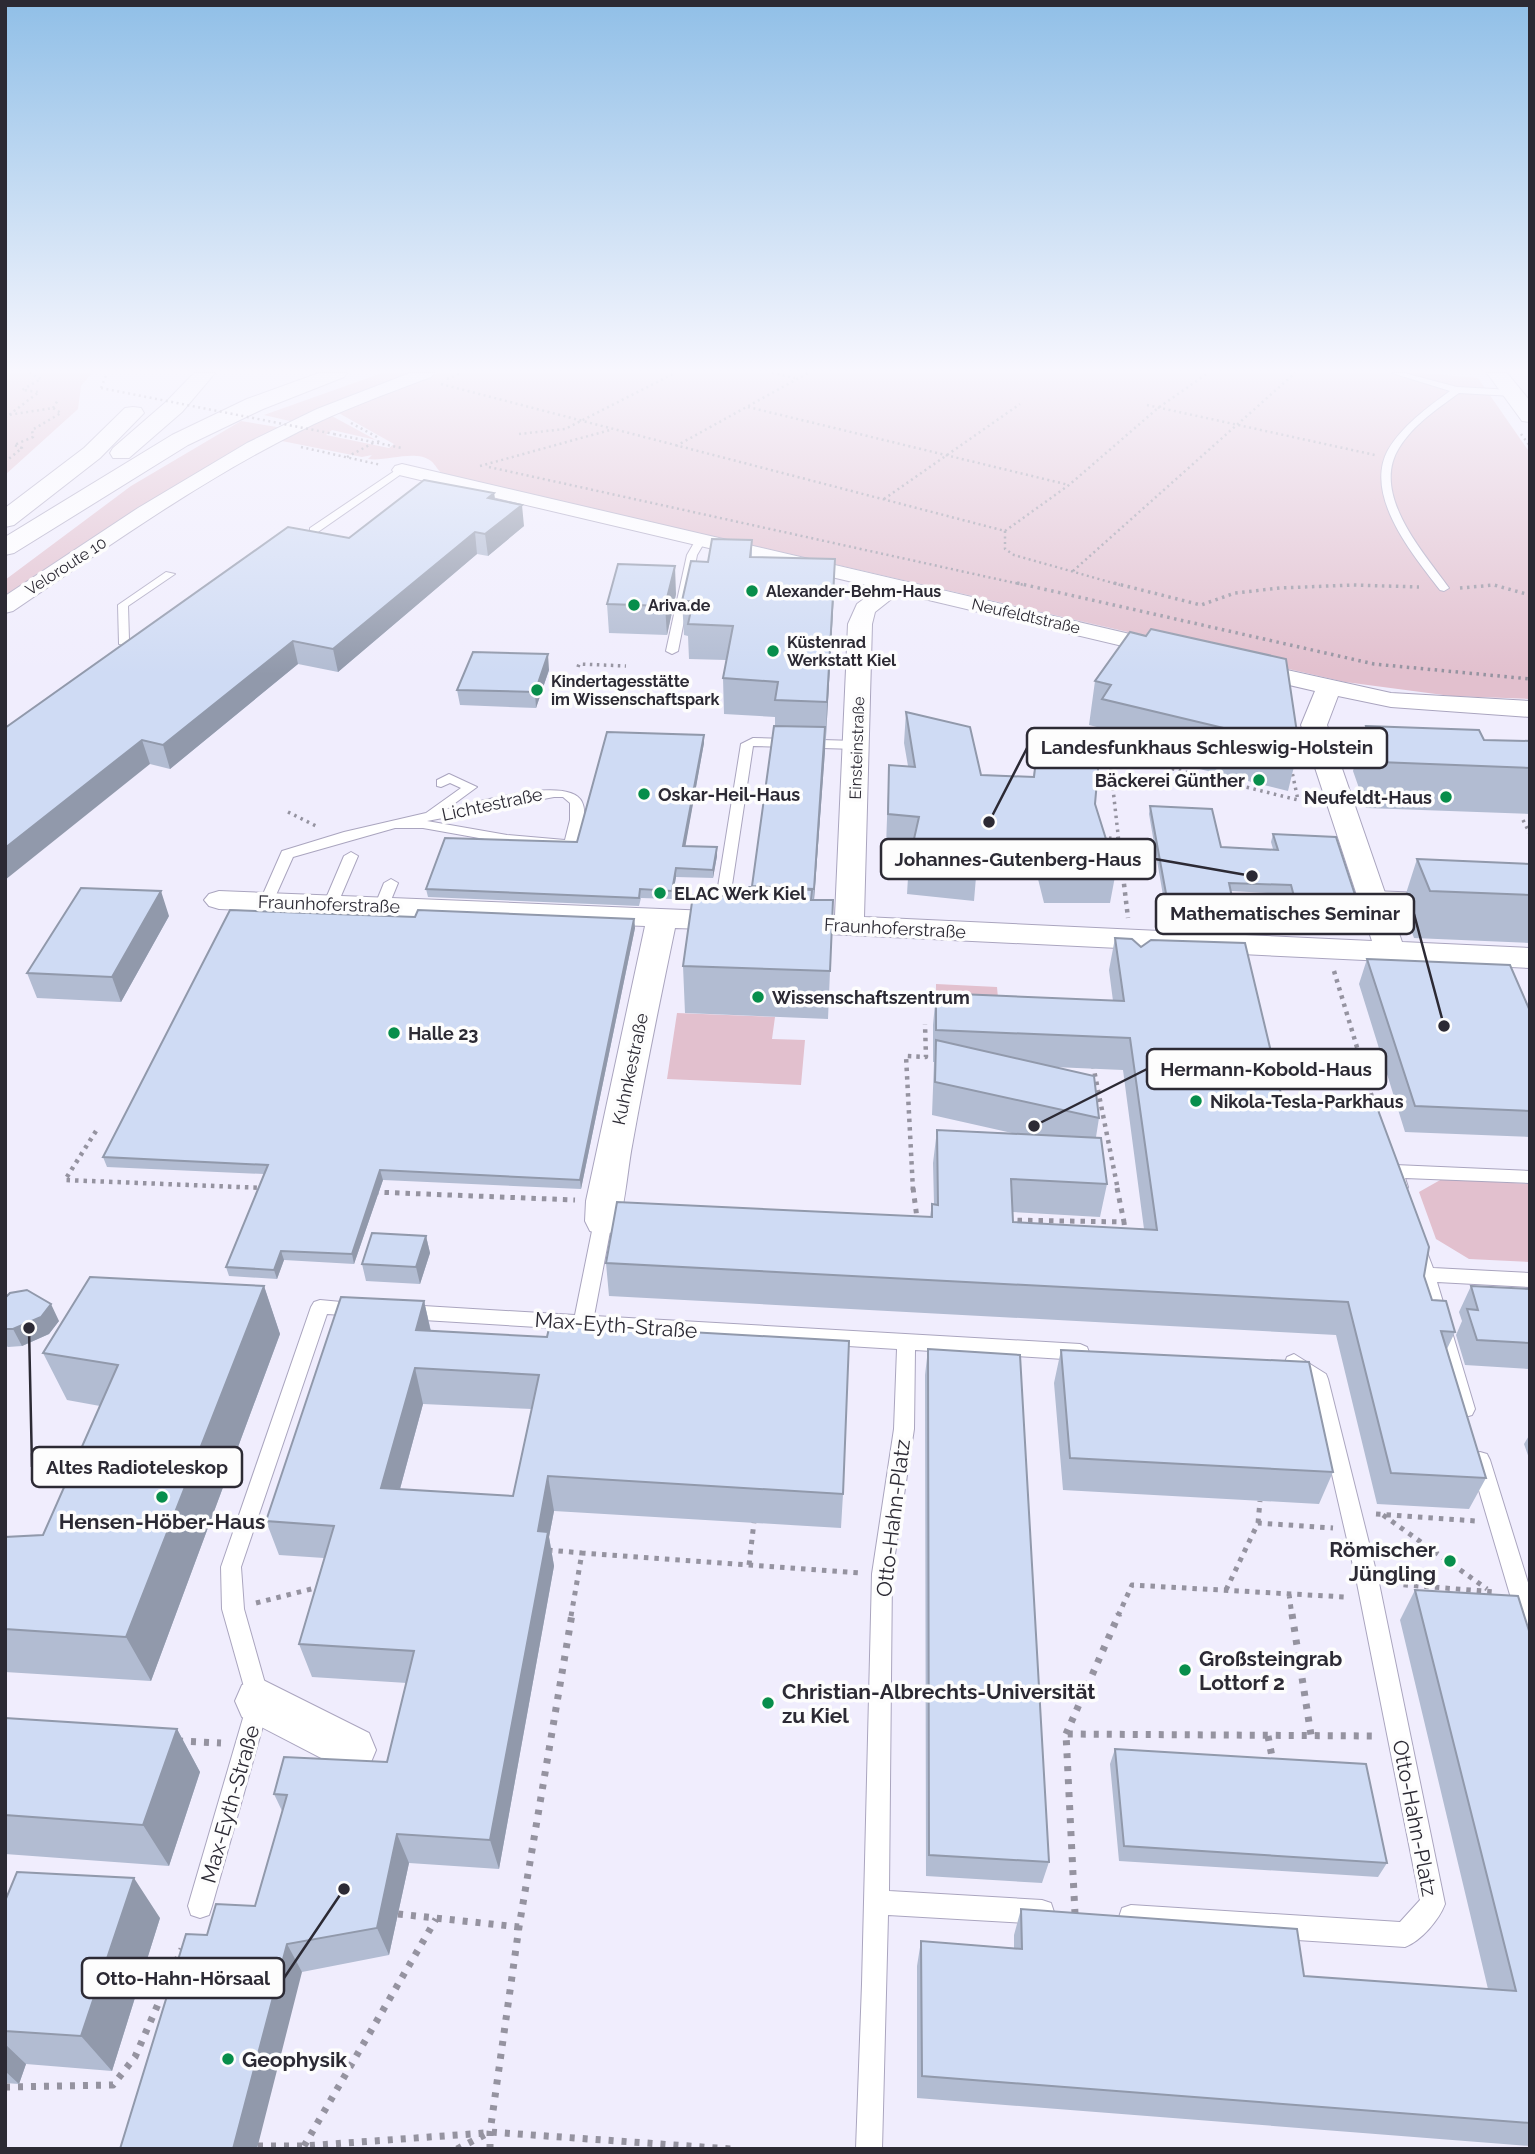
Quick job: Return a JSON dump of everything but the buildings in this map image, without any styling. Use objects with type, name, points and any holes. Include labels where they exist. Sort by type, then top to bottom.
[{"type":"main road","points":[[5,520],[65,474]]},
{"type":"main road","points":[[5,548],[97,474]]},
{"type":"main road","points":[[5,548],[125,474]]},
{"type":"street","name":"Veloroute 10","points":[[5,606],[211,474]]},
{"type":"street","name":"Neufeldtstraße","points":[[416,474],[495,494],[702,538],[1195,656]]},
{"type":"street","name":"Einsteinstraße","points":[[849,926],[860,624],[865,609],[895,586]]},
{"type":"street","points":[[1222,662],[1328,688],[1391,700],[1530,709]]},
{"type":"street","points":[[1328,688],[1314,725],[1390,951]]},
{"type":"street","name":"Fraunhoferstraße","points":[[219,900],[331,903],[386,894],[662,918],[849,926],[1132,945],[1327,948],[1530,958]]},
{"type":"street","name":"Kuhnkestraße","points":[[603,1211],[662,918]]},
{"type":"street","name":"Max-Eyth-Straße","points":[[259,1701],[352,1750]]},
{"type":"lane","points":[[314,530],[397,474]]},
{"type":"lane","points":[[1388,474],[1394,510],[1406,537],[1444,588]]},
{"type":"lane","points":[[672,651],[692,555],[702,538]]},
{"type":"lane","points":[[145,646],[123,642],[123,605],[170,574]]},
{"type":"lane","points":[[720,920],[747,744],[856,745]]},
{"type":"lane","points":[[425,818],[463,784]]},
{"type":"lane","name":"Lichtestraße","points":[[267,901],[287,853],[326,840],[397,824],[425,818],[552,792],[573,798],[578,803],[579,811],[570,844],[507,839],[423,824],[397,824]]},
{"type":"lane","points":[[331,903],[351,856]]},
{"type":"lane","points":[[1371,895],[1440,897]]},
{"type":"lane","points":[[1407,1210],[1395,1171],[1530,1177]]},
{"type":"lane","points":[[583,1323],[603,1211]]},
{"type":"lane","points":[[1414,1236],[1530,1625]]},
{"type":"lane","points":[[1426,1275],[1530,1280]]},
{"type":"lane","name":"Max-Eyth-Straße","points":[[200,1906],[259,1701],[233,1609],[231,1567],[320,1307],[1100,1353]]},
{"type":"lane","name":"Otto-Hahn-Platz","points":[[869,2149],[882,1574],[904,1429],[906,1343]]},
{"type":"lane","name":"Otto-Hahn-Platz","points":[[1102,1916],[1405,1936],[1433,1904],[1369,1591],[1319,1379],[1293,1362],[1280,1361]]},
{"type":"lane","points":[[875,1902],[1075,1914]]},
{"type":"path","points":[[516,474],[723,517],[1374,664],[1447,673],[1530,678]]},
{"type":"path","points":[[779,474],[1005,531],[1082,474]]},
{"type":"path","points":[[883,500],[921,474]]},
{"type":"path","points":[[1023,474],[1069,485]]},
{"type":"path","points":[[1073,571],[1181,474]]},
{"type":"path","points":[[1005,531],[1005,549],[1014,555],[1173,600],[1201,604],[1235,593],[1303,586],[1444,588],[1494,585],[1530,595]]},
{"type":"path","points":[[578,667],[626,666]]},
{"type":"path","points":[[1103,730],[1086,737],[1077,745],[1298,800],[1290,758],[1327,761]]},
{"type":"path","points":[[1109,753],[1132,945]]},
{"type":"path","points":[[288,812],[324,830],[326,840]]},
{"type":"path","points":[[1523,820],[1530,834]]},
{"type":"path","points":[[1099,837],[1118,839]]},
{"type":"path","points":[[1327,948],[1379,1119]]},
{"type":"path","points":[[925,1024],[926,1057],[906,1056],[915,1218],[929,1218]]},
{"type":"path","points":[[1091,1054],[1125,1232],[1138,1233]]},
{"type":"path","points":[[96,1131],[65,1180],[272,1188]]},
{"type":"path","points":[[369,1192],[603,1211]]},
{"type":"path","points":[[999,1220],[1124,1222]]},
{"type":"path","points":[[1226,1590],[1258,1523],[1260,1501]]},
{"type":"path","points":[[1382,1515],[1489,1591]]},
{"type":"path","points":[[1258,1523],[1353,1521],[1382,1515],[1499,1523]]},
{"type":"path","points":[[749,1565],[754,1522]]},
{"type":"path","points":[[542,1550],[882,1574]]},
{"type":"path","points":[[490,2149],[490,2132],[519,1927],[582,1553]]},
{"type":"path","points":[[233,1609],[327,1585]]},
{"type":"path","points":[[1075,1914],[1066,1734],[1132,1585],[1289,1594],[1489,1591],[1520,1594]]},
{"type":"path","points":[[1289,1594],[1311,1735]]},
{"type":"path","points":[[1066,1734],[1399,1736]]},
{"type":"path","points":[[1268,1735],[1275,1773]]},
{"type":"path","points":[[168,1740],[247,1745]]},
{"type":"path","points":[[5,2087],[113,2085],[135,2057],[200,1906]]},
{"type":"path","points":[[398,1914],[519,1927]]},
{"type":"path","points":[[304,2146],[436,1919]]},
{"type":"path","points":[[457,2149],[490,2132]]},
{"type":"path","points":[[258,2146],[304,2146],[490,2132],[731,2149]]},
{"type":"shaded area","points":[[152,474],[209,474],[5,599],[5,580],[131,486]]},
{"type":"shaded area","points":[[443,474],[1530,474],[1530,699],[1451,696],[1345,682]]},
{"type":"shaded area","points":[[936,984],[997,987],[998,998],[936,995]]},
{"type":"shaded area","points":[[677,1013],[775,1017],[772,1039],[805,1040],[801,1085],[667,1079]]},
{"type":"shaded area","points":[[1442,1179],[1530,1184],[1530,1262],[1469,1259],[1436,1239],[1419,1192]]},
{"type":"place","name":"Alexander-Behm-Haus","points":[[752,591]]},
{"type":"place","name":"Ariva.de","points":[[634,605]]},
{"type":"place","name":"Küstenrad Werkstatt Kiel","points":[[773,651]]},
{"type":"place","name":"Kindertagesstätte im Wissenschaftspark","points":[[537,690]]},
{"type":"place","name":"Bäckerei Günther","points":[[1259,780]]},
{"type":"place","name":"Oskar-Heil-Haus","points":[[644,794]]},
{"type":"place","name":"Neufeldt-Haus","points":[[1446,797]]},
{"type":"place","name":"Landesfunkhaus Schleswig-Holstein","points":[[989,822]]},
{"type":"place","name":"Johannes-Gutenberg-Haus","points":[[1252,876]]},
{"type":"place","name":"ELAC Werk Kiel","points":[[660,893]]},
{"type":"place","name":"Wissenschaftszentrum","points":[[758,997]]},
{"type":"place","name":"Mathematisches Seminar","points":[[1444,1026]]},
{"type":"place","name":"Halle 23","points":[[394,1033]]},
{"type":"place","name":"Nikola-Tesla-Parkhaus","points":[[1196,1101]]},
{"type":"place","name":"Hermann-Kobold-Haus","points":[[1034,1126]]},
{"type":"place","name":"Altes Radioteleskop","points":[[29,1328]]},
{"type":"place","name":"Hensen-Höber-Haus","points":[[162,1497]]},
{"type":"place","name":"Römischer Jüngling","points":[[1450,1561]]},
{"type":"place","name":"Großsteingrab Lottorf 2","points":[[1185,1670]]},
{"type":"place","name":"Christian-Albrechts-Universität zu Kiel","points":[[768,1703]]},
{"type":"place","name":"Otto-Hahn-Hörsaal","points":[[344,1889]]},
{"type":"place","name":"Geophysik","points":[[228,2059]]}]
